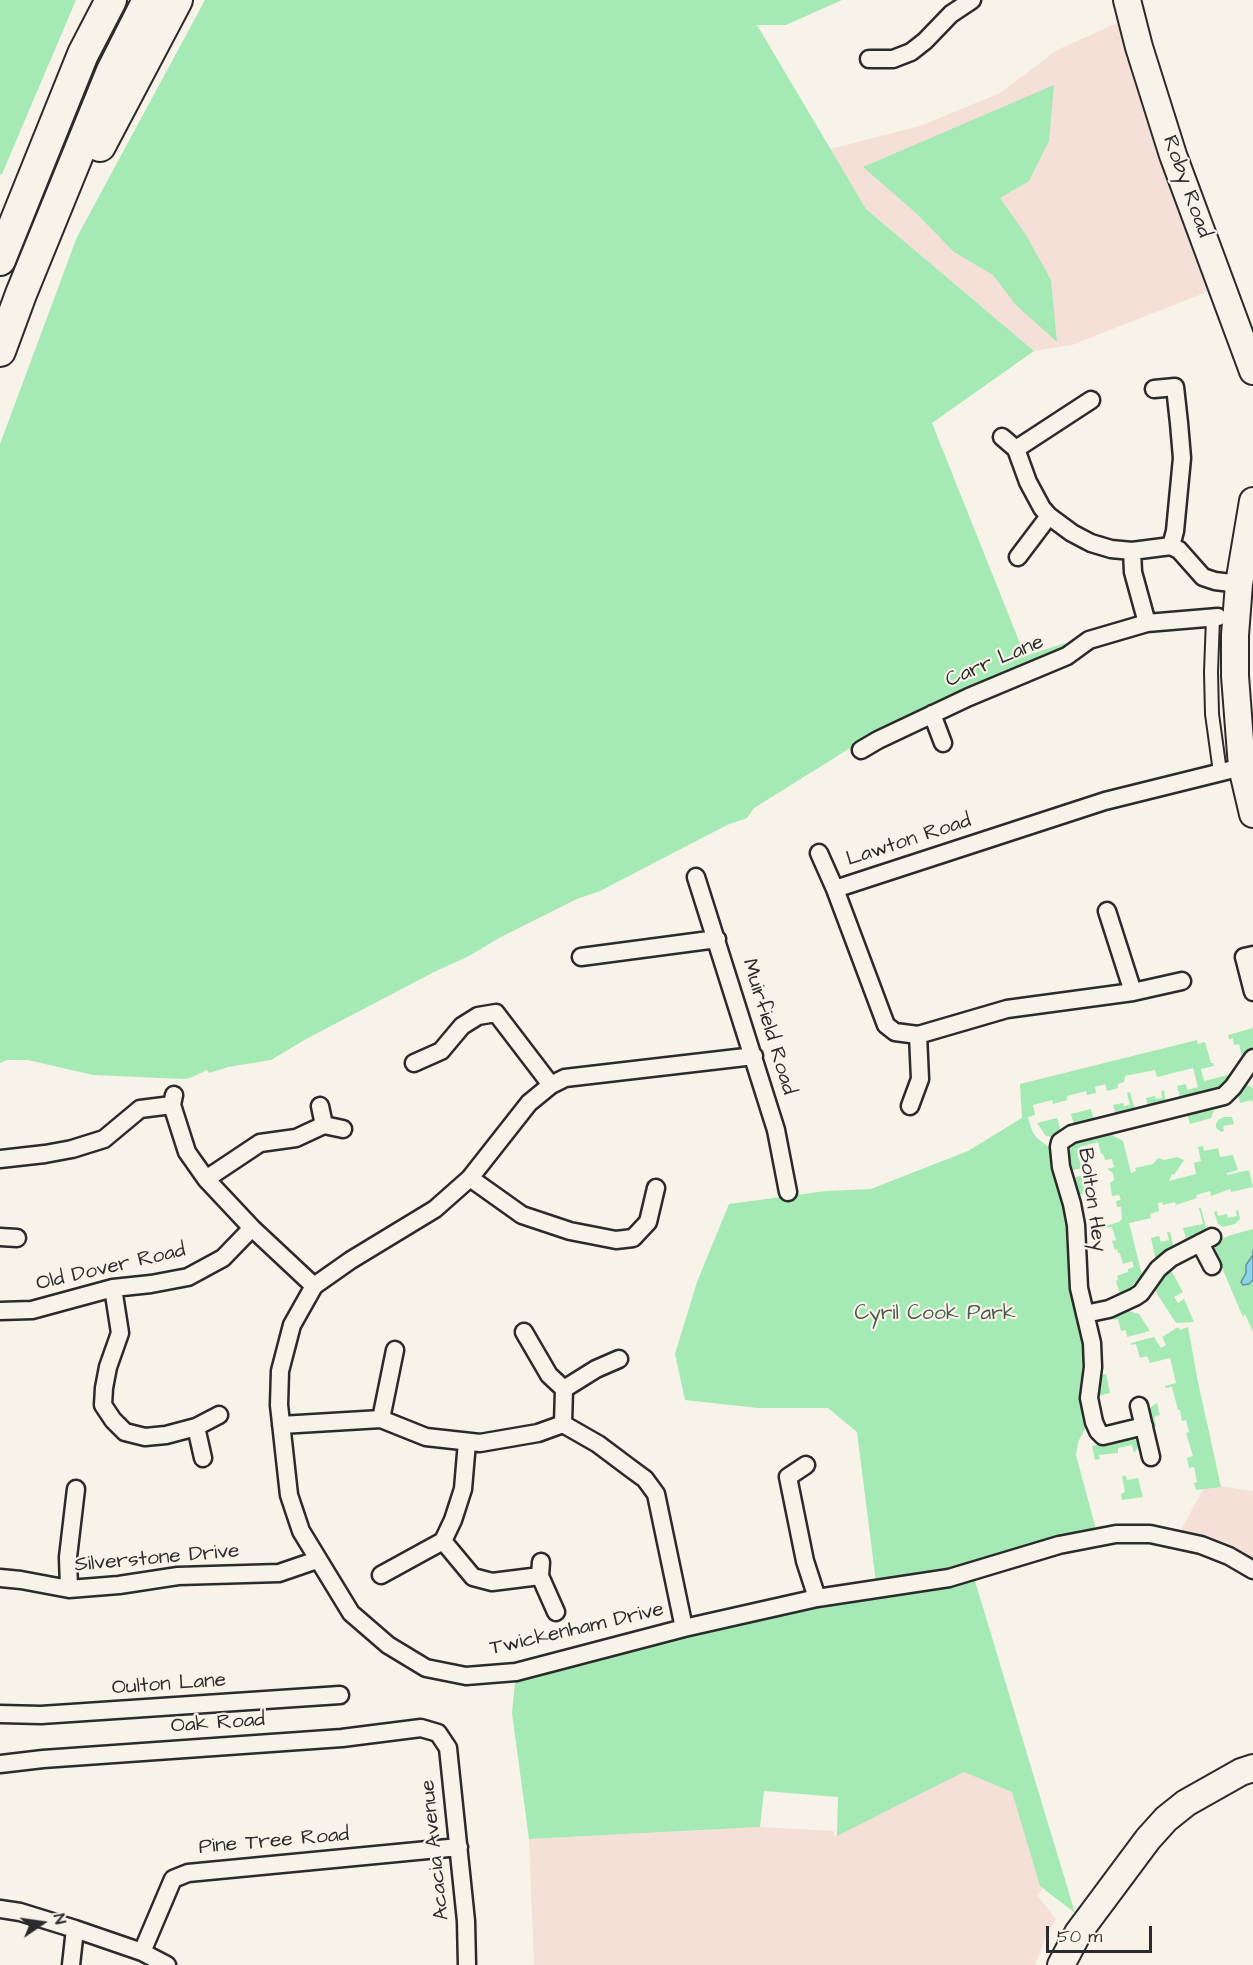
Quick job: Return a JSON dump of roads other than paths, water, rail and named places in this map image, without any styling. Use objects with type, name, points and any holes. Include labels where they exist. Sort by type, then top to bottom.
[{"type":"highway","points":[[0,252],[74,41],[92,0]]},
{"type":"highway","points":[[0,260],[82,54],[111,0]]},
{"type":"highway","points":[[0,351],[112,71],[148,0]]},
{"type":"highway","points":[[21,294],[177,0]]},
{"type":"main road","name":"Roby Road","points":[[1127,0],[1139,47],[1173,155],[1253,371]]},
{"type":"main road","points":[[1253,501],[1250,541],[1239,584],[1231,769],[1253,814]]},
{"type":"main road","points":[[1061,1965],[1078,1933],[1148,1839],[1166,1819],[1186,1803],[1249,1767]]},
{"type":"street","points":[[869,58],[893,58],[911,52],[951,14],[972,0]]},
{"type":"street","points":[[1154,389],[1175,387],[1179,423],[1182,458],[1175,531],[1171,546]]},
{"type":"street","points":[[1016,449],[1091,400]]},
{"type":"street","points":[[1002,437],[1016,449],[1028,482],[1049,516],[1072,533],[1091,543],[1111,549],[1132,551],[1171,546],[1179,550],[1203,577],[1239,584]]},
{"type":"street","points":[[1018,557],[1049,516]]},
{"type":"street","points":[[1132,551],[1133,572],[1147,623]]},
{"type":"street","points":[[1215,618],[1210,672],[1212,714],[1231,769]]},
{"type":"street","name":"Carr Lane","points":[[861,750],[932,714],[1067,656],[1089,640],[1147,623],[1215,618]]},
{"type":"street","points":[[932,714],[943,743]]},
{"type":"street","name":"Lawton Road","points":[[918,1035],[895,1032],[885,1025],[835,889],[1105,801],[1231,769]]},
{"type":"street","points":[[819,853],[835,889]]},
{"type":"street","name":"Muirfield Road","points":[[696,877],[776,1130],[788,1192]]},
{"type":"street","points":[[1107,911],[1133,992]]},
{"type":"street","points":[[581,957],[717,939]]},
{"type":"street","points":[[1253,955],[1244,957],[1253,992]]},
{"type":"street","points":[[910,1106],[920,1079],[918,1035],[1007,1008],[1133,992],[1182,981]]},
{"type":"street","points":[[414,1063],[441,1051],[462,1026],[478,1016],[496,1013],[551,1085]]},
{"type":"street","name":"Twickenham Drive","points":[[754,1056],[566,1078],[551,1085],[529,1103],[470,1178],[435,1209],[351,1260],[314,1286],[292,1326],[280,1371],[281,1425],[289,1495],[301,1531],[351,1613],[388,1645],[426,1668],[466,1676],[516,1672],[684,1628],[817,1598],[949,1578],[1059,1545],[1116,1534],[1150,1534],[1201,1545],[1229,1556],[1253,1570]]},
{"type":"street","name":"Bolton Hey","points":[[1144,1426],[1103,1436],[1098,1431],[1091,1413],[1089,1398],[1093,1354],[1079,1288],[1076,1225],[1061,1167],[1060,1142],[1072,1134],[1224,1096],[1253,1058]]},
{"type":"street","points":[[0,1159],[72,1149],[104,1139],[140,1109],[173,1100],[187,1152],[206,1179],[252,1228],[314,1286]]},
{"type":"street","points":[[320,1106],[324,1125]]},
{"type":"street","points":[[206,1179],[260,1143],[296,1138],[324,1125],[343,1129]]},
{"type":"street","points":[[470,1178],[522,1215],[570,1231],[616,1240],[633,1238],[648,1222],[656,1188]]},
{"type":"street","name":"Old Dover Road","points":[[0,1311],[32,1310],[113,1288],[151,1284],[188,1276],[223,1258],[252,1228]]},
{"type":"street","points":[[0,1237],[17,1238]]},
{"type":"street","points":[[1085,1314],[1109,1309],[1135,1297],[1141,1293],[1163,1264],[1206,1240],[1212,1266]]},
{"type":"street","points":[[113,1288],[120,1333],[108,1367],[104,1388],[104,1405],[113,1420],[125,1432],[145,1437],[196,1427],[219,1414]]},
{"type":"street","points":[[524,1332],[549,1375],[564,1389],[563,1424]]},
{"type":"street","points":[[381,1419],[395,1350]]},
{"type":"street","points":[[564,1389],[596,1369],[619,1359]]},
{"type":"street","points":[[1139,1406],[1151,1457]]},
{"type":"street","points":[[281,1425],[381,1419],[426,1437],[480,1443],[538,1433],[563,1424],[598,1444],[645,1479],[656,1494],[684,1628]]},
{"type":"street","points":[[196,1427],[203,1458]]},
{"type":"street","points":[[381,1575],[444,1541],[463,1489],[467,1442]]},
{"type":"street","points":[[806,1465],[788,1477],[805,1561],[817,1598]]},
{"type":"street","points":[[69,1589],[68,1557],[76,1489]]},
{"type":"street","points":[[444,1541],[473,1577],[492,1582],[540,1569],[556,1612]]},
{"type":"street","name":"Silverstone Drive","points":[[0,1578],[69,1589],[118,1585],[178,1576],[279,1573],[317,1560]]},
{"type":"street","name":"Oulton Lane","points":[[0,1714],[42,1715],[340,1695]]},
{"type":"street","name":"Oak Road","points":[[0,1764],[342,1738],[421,1728],[438,1733]]},
{"type":"street","name":"Acacia Avenue","points":[[438,1733],[448,1748],[466,1921],[467,1965]]},
{"type":"street","name":"Pine Tree Road","points":[[142,1952],[173,1879],[188,1873],[459,1847]]},
{"type":"street","points":[[0,1908],[75,1929],[142,1952],[166,1965]]},
{"type":"street","points":[[71,1965],[75,1929]]},
{"type":"water","points":[[1253,1255],[1253,1280],[1243,1285],[1241,1282],[1246,1273],[1246,1265]]},
{"type":"park label","name":"Cyril Cook Park","points":[[935,1315]]}]
